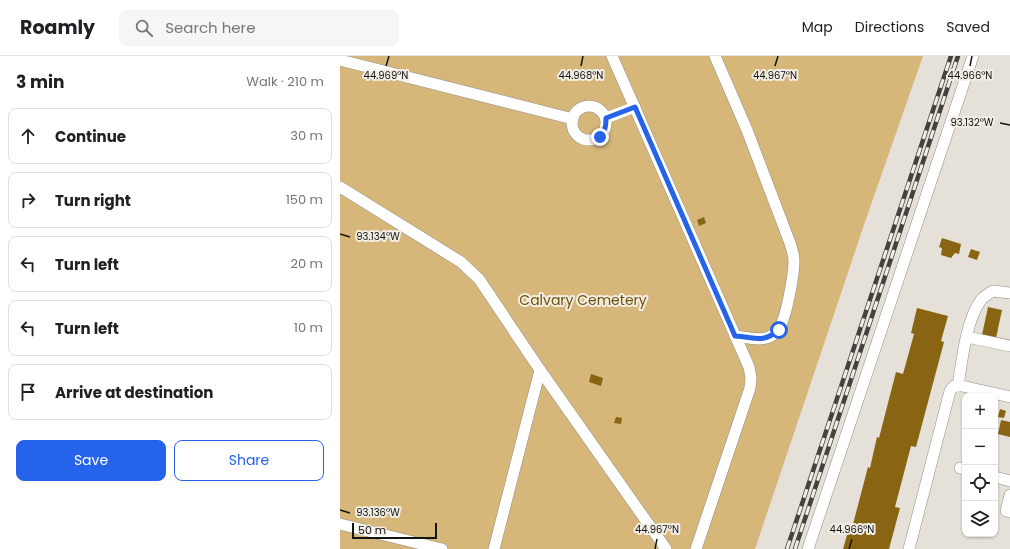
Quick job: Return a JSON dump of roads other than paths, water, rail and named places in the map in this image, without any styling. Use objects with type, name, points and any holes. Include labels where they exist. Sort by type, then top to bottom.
[{"type":"street","points":[[612,56],[749,367],[751,378],[750,388],[696,549]]},
{"type":"street","points":[[715,56],[750,137],[790,243],[794,261],[792,283],[779,330],[771,337],[761,340],[735,336]]},
{"type":"street","points":[[808,549],[973,56]]},
{"type":"street","points":[[340,60],[573,119]]},
{"type":"street","points":[[586,107],[598,109],[606,118],[604,132],[600,137],[593,140],[586,140],[580,138],[575,133],[573,119],[575,114],[580,109],[586,107]]},
{"type":"street","points":[[606,118],[635,107]]},
{"type":"street","points":[[340,187],[461,262],[478,278],[540,370],[666,549]]},
{"type":"street","points":[[909,549],[948,399],[956,386],[972,318],[982,299],[993,291],[1010,293]]},
{"type":"street","points":[[968,337],[1010,346]]},
{"type":"street","points":[[494,549],[540,370]]},
{"type":"street","points":[[956,386],[970,387],[1010,398]]},
{"type":"street","points":[[998,478],[1010,481]]},
{"type":"street","points":[[1010,495],[1006,511],[1010,512]]},
{"type":"street","points":[[340,524],[442,549]]},
{"type":"railway","points":[[787,549],[951,56]]},
{"type":"railway","points":[[795,549],[958,56]]},
{"type":"park label","name":"Calvary Cemetery","points":[[583,300]]}]
